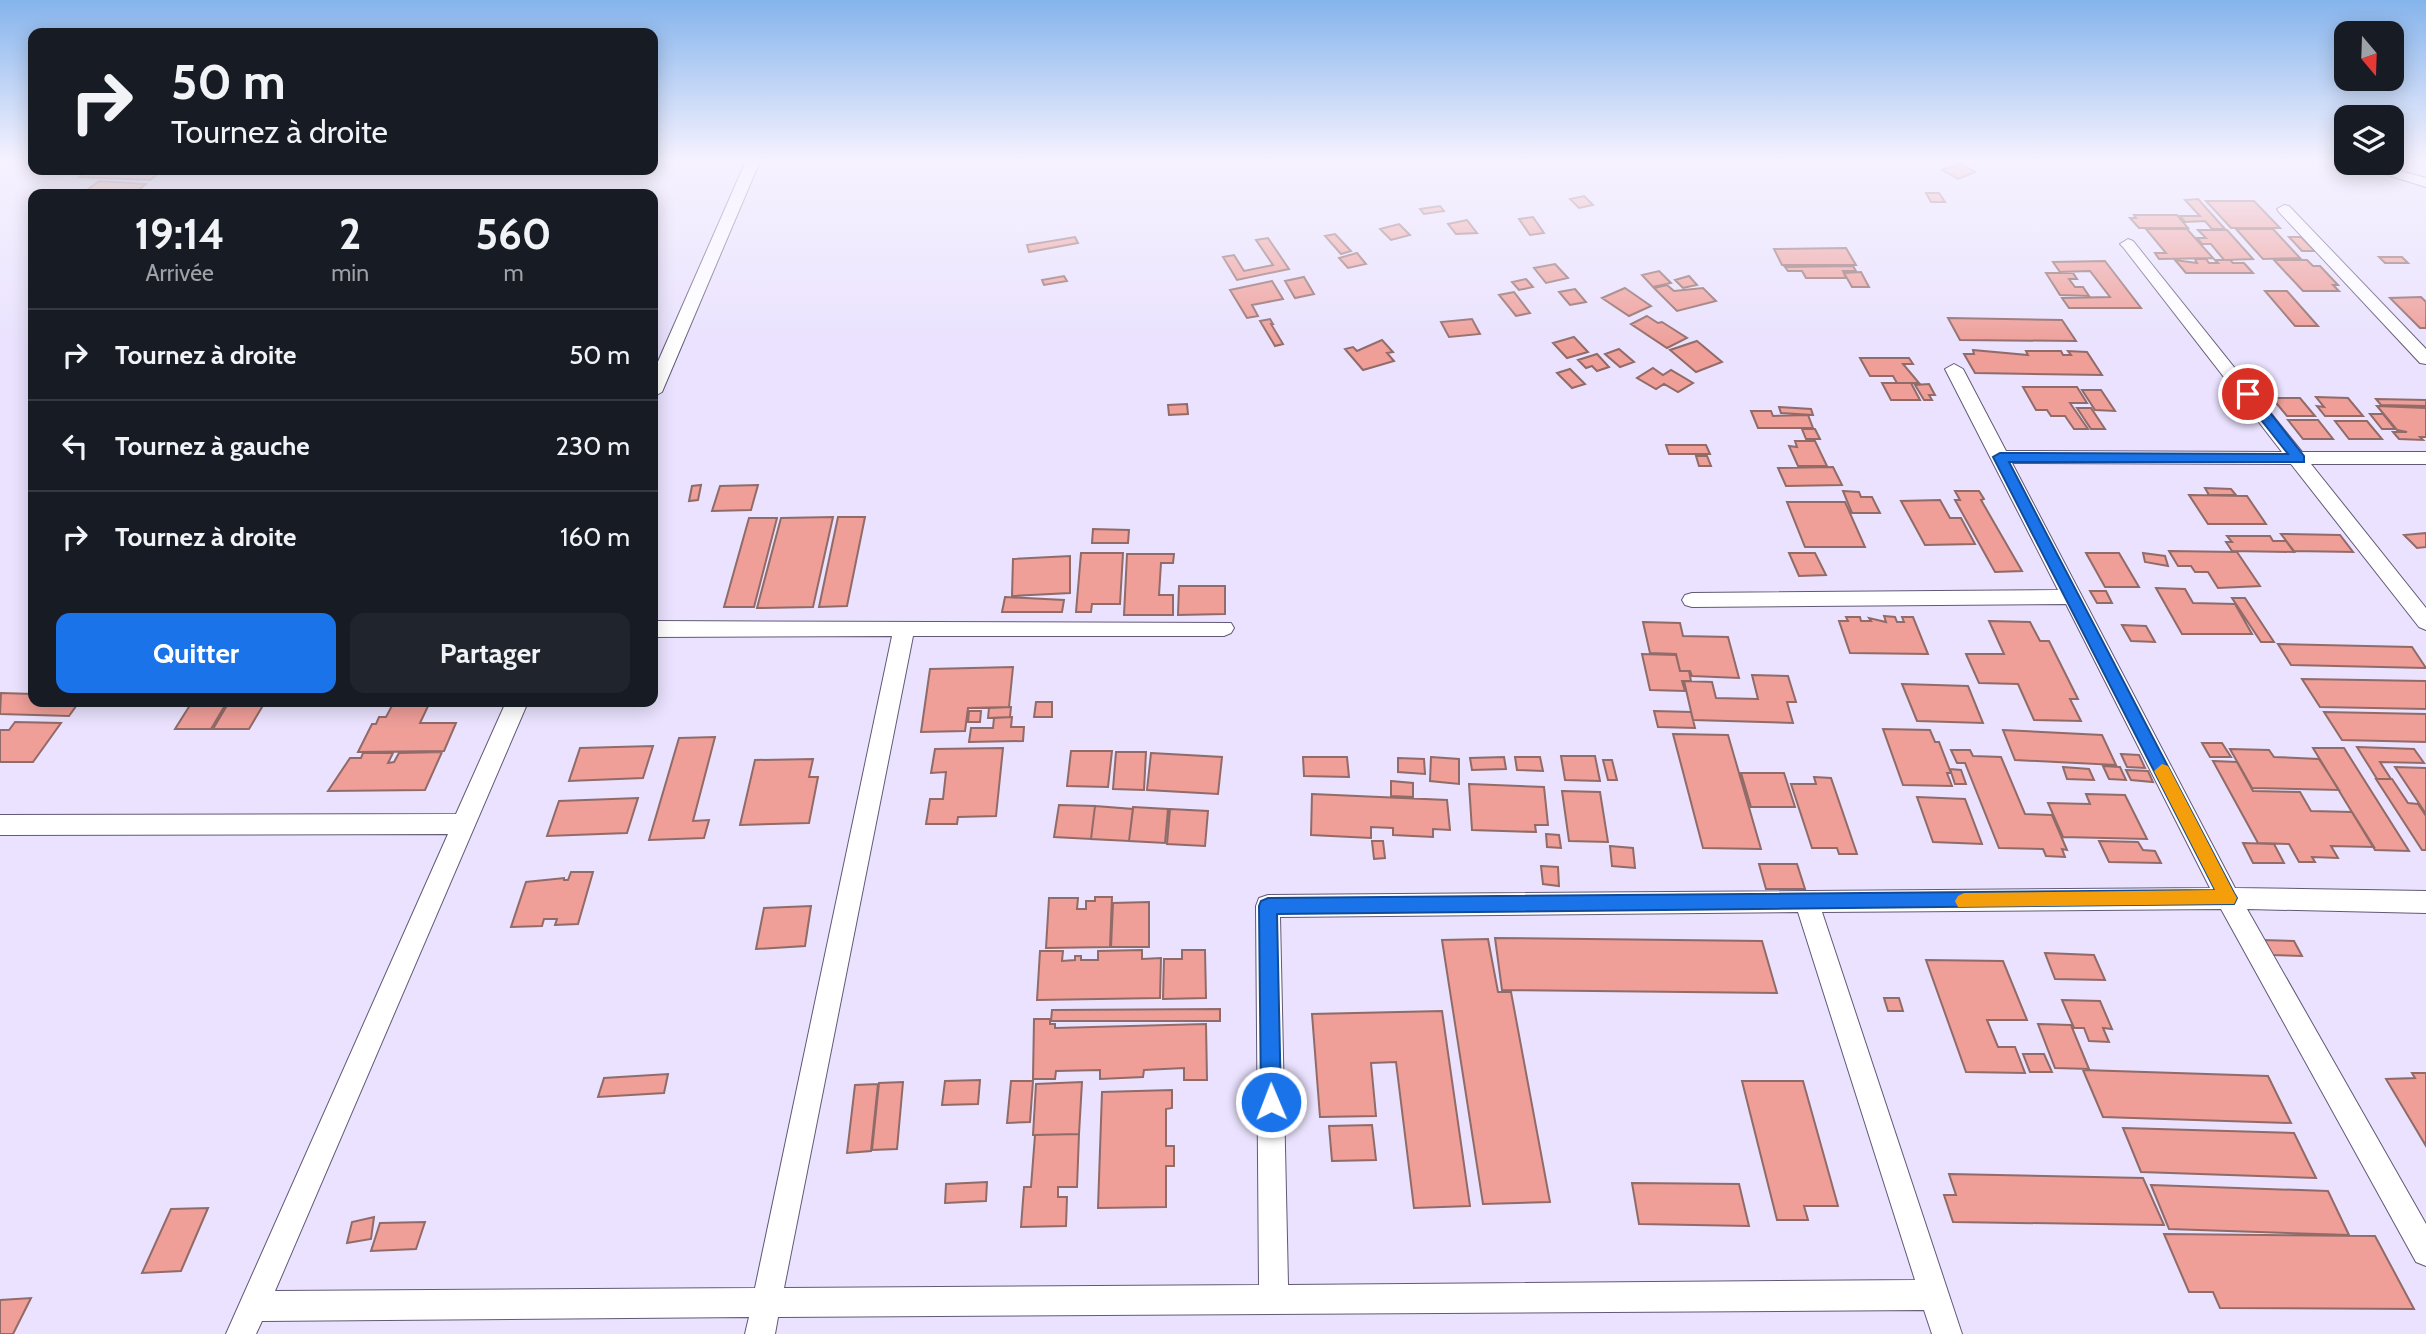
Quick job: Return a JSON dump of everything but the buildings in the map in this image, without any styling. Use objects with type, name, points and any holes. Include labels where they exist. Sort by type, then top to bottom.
[{"type":"street","points":[[658,380],[726,223]]},
{"type":"street","points":[[2297,223],[2426,359]]},
{"type":"street","points":[[2128,244],[2426,622]]},
{"type":"street","points":[[1954,369],[2228,898],[2426,1252]]},
{"type":"street","points":[[2000,457],[2426,458]]},
{"type":"street","points":[[1692,600],[2072,597]]},
{"type":"street","points":[[658,629],[1224,628]]},
{"type":"street","points":[[760,1334],[904,629]]},
{"type":"street","points":[[241,1334],[515,707]]},
{"type":"street","points":[[0,825],[464,824]]},
{"type":"street","points":[[1274,1298],[1268,906],[2228,898],[2426,902]]},
{"type":"street","points":[[1807,903],[1947,1334]]},
{"type":"street","points":[[253,1306],[1934,1295]]},
{"type":"slow traffic","points":[[1964,901],[2228,898],[2162,771]]},
{"type":"route","points":[[1271,1102],[1268,906],[2228,898],[2000,457],[2300,459],[2248,394]]}]
